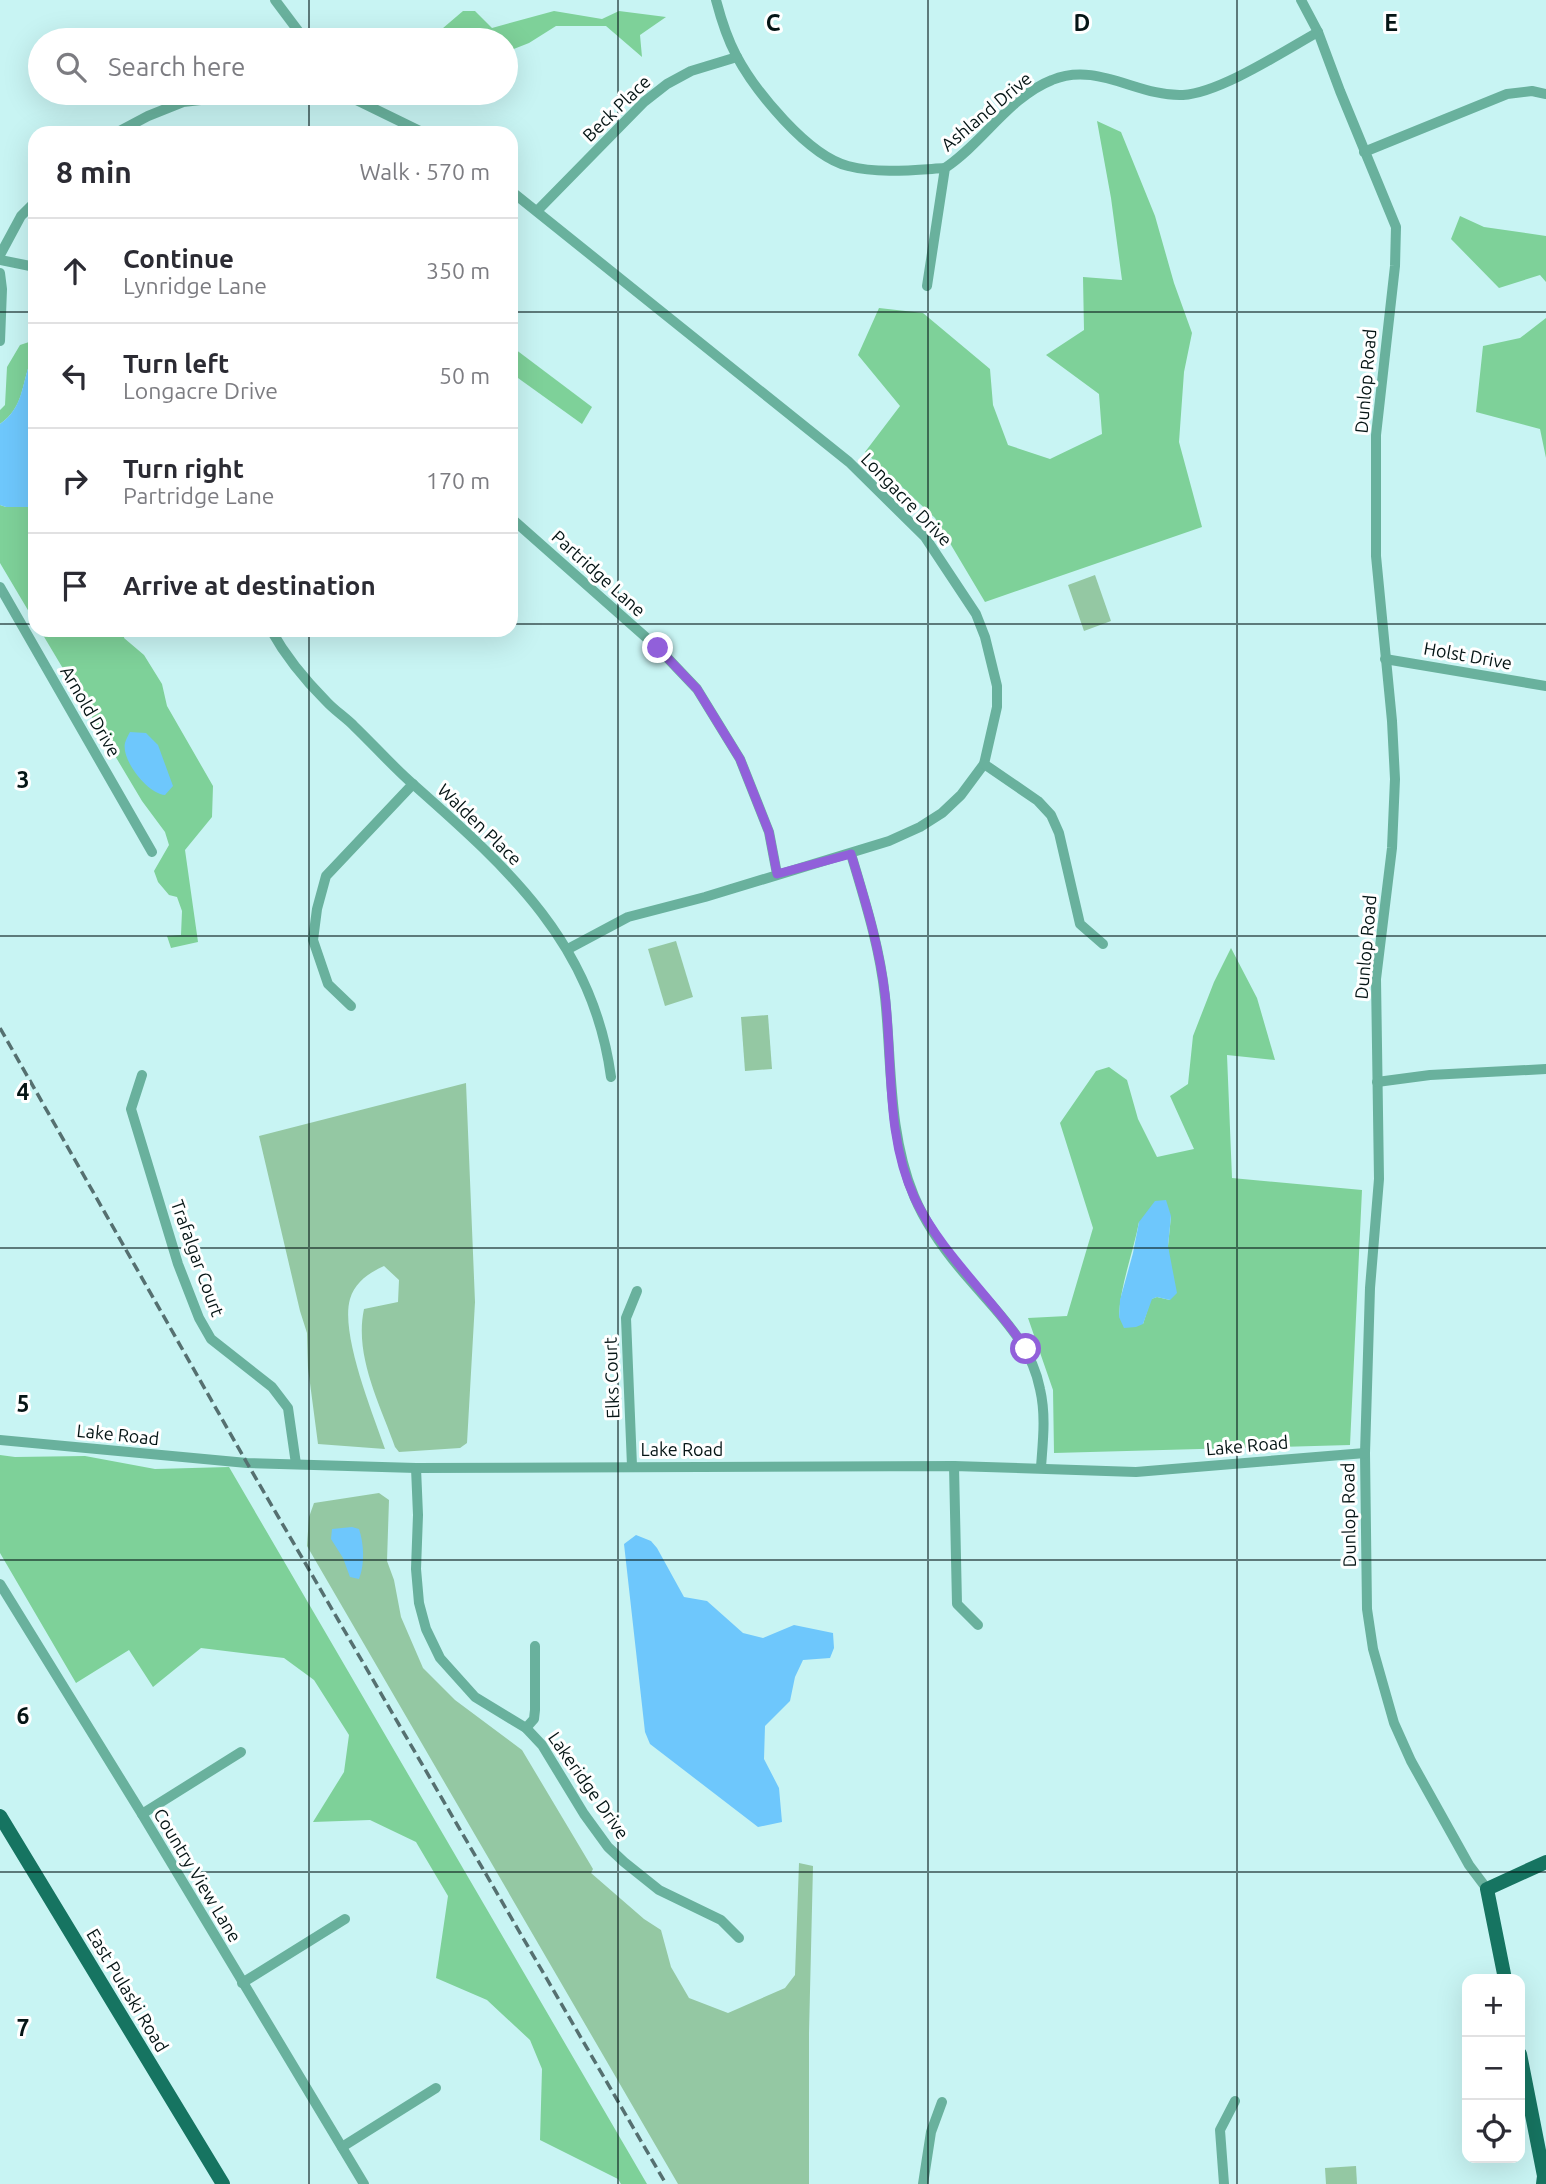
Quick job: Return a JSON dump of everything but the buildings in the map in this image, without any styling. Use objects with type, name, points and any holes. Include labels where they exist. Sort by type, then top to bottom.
[{"type":"main road","name":"East Pulaski Road","points":[[0,1816],[223,2184]]},
{"type":"main road","points":[[1504,1974],[1487,1889],[1546,1863]]},
{"type":"main road","points":[[1525,2079],[1544,2176],[1543,2184]]},
{"type":"street","points":[[275,0],[296,28]]},
{"type":"street","points":[[716,0],[722,23],[737,57],[795,133],[822,155],[847,166],[867,169],[945,168]]},
{"type":"street","name":"Dunlop Road","points":[[1301,0],[1318,32],[1396,227],[1395,266],[1376,435],[1376,543],[1395,779],[1392,848],[1376,979],[1380,1178],[1370,1287],[1365,1453],[1367,1609],[1373,1649],[1394,1723],[1411,1761],[1469,1865],[1487,1889]]},
{"type":"street","name":"Ashland Drive","points":[[927,286],[945,168],[963,156],[1028,94],[1051,80],[1073,74],[1101,76],[1161,94],[1185,95],[1210,90],[1318,32]]},
{"type":"street","name":"Beck Place","points":[[537,211],[643,102],[667,83],[691,71],[737,57]]},
{"type":"street","points":[[1364,152],[1507,94],[1532,91],[1546,94]]},
{"type":"street","points":[[130,126],[176,105]]},
{"type":"street","points":[[367,105],[411,126]]},
{"type":"street","name":"Longacre Drive","points":[[518,196],[849,462],[925,537],[976,614],[997,686],[997,707],[984,764],[961,795],[942,813],[920,827],[851,854],[628,917],[568,949]]},
{"type":"street","points":[[28,209],[21,216],[0,257],[28,265]]},
{"type":"street","points":[[0,273],[0,341]]},
{"type":"street","name":"Partridge Lane","points":[[518,524],[658,648],[697,689],[740,759],[769,832],[777,874]]},
{"type":"street","name":"Arnold Drive","points":[[0,587],[28,636]]},
{"type":"street","name":"Arnold Drive","points":[[29,637],[152,852]]},
{"type":"street","name":"Walden Place","points":[[275,637],[287,659],[327,703],[440,807],[549,920],[568,949],[596,1007],[607,1048],[611,1077]]},
{"type":"street","name":"Holst Drive","points":[[1385,659],[1546,686]]},
{"type":"street","points":[[984,764],[1038,801],[1051,815],[1059,833],[1080,924],[1102,944]]},
{"type":"street","points":[[351,1006],[328,984],[313,940],[326,876],[413,784]]},
{"type":"street","points":[[851,854],[878,944],[885,995],[895,1127],[904,1169],[915,1199],[936,1236],[967,1278],[1007,1321],[1026,1349],[1040,1386],[1045,1421],[1041,1468]]},
{"type":"street","points":[[1377,1082],[1430,1075],[1546,1069]]},
{"type":"street","name":"Trafalgar Court","points":[[142,1075],[131,1109],[166,1228],[190,1296],[211,1339],[272,1387],[288,1408],[296,1464]]},
{"type":"street","name":"Elks Court","points":[[632,1466],[626,1318],[637,1291]]},
{"type":"street","name":"Lake Road","points":[[0,1440],[226,1462],[416,1468],[954,1466],[1136,1472],[1365,1453]]},
{"type":"street","points":[[954,1466],[957,1604],[978,1625]]},
{"type":"street","name":"Lakeridge Drive","points":[[416,1468],[416,1569],[419,1603],[426,1629],[440,1658],[475,1696],[526,1728],[542,1745],[584,1814],[608,1847],[659,1890],[721,1920],[739,1937]]},
{"type":"street","name":"Country View Lane","points":[[0,1584],[142,1814],[364,2184]]},
{"type":"street","points":[[526,1728],[534,1719],[535,1710],[535,1646]]},
{"type":"street","points":[[142,1814],[241,1752]]},
{"type":"street","points":[[242,1983],[345,1919]]},
{"type":"street","points":[[342,2147],[436,2088]]},
{"type":"street","points":[[1224,2184],[1220,2130],[1234,2101]]},
{"type":"street","points":[[923,2184],[931,2132],[942,2102]]},
{"type":"green space","points":[[463,11],[475,11],[492,28],[443,28]]},
{"type":"green space","points":[[554,11],[602,19],[619,11],[666,17],[640,35],[642,57],[606,26],[556,26],[518,47],[518,28],[492,28]]},
{"type":"green space","points":[[1097,121],[1121,132],[1155,216],[1192,333],[1184,372],[1179,442],[1202,527],[985,602],[935,518],[865,452],[900,406],[858,355],[879,308],[923,313],[990,369],[993,405],[1008,445],[1050,459],[1102,434],[1099,394],[1046,355],[1084,330],[1083,277],[1122,280]]},
{"type":"green space","points":[[1460,216],[1484,227],[1546,236],[1546,282],[1540,275],[1499,288],[1451,239]]},
{"type":"green space","points":[[1546,318],[1546,458],[1540,429],[1476,412],[1483,346],[1520,338]]},
{"type":"green space","points":[[28,342],[28,370],[18,403],[0,424],[0,410],[5,405],[7,367],[20,345]]},
{"type":"green space","points":[[518,351],[592,407],[582,424],[518,378]]},
{"type":"green space","points":[[0,505],[28,507],[28,610],[0,563]]},
{"type":"green space","points":[[1095,575],[1111,621],[1084,631],[1068,585]]},
{"type":"green space","points":[[44,637],[124,637],[144,655],[162,684],[167,706],[213,786],[212,817],[185,850],[198,942],[171,948],[167,936],[181,935],[182,911],[177,897],[169,895],[158,882],[154,871],[169,845],[165,832],[142,801]]},
{"type":"green space","points":[[676,941],[693,997],[665,1006],[648,949]]},
{"type":"green space","points":[[1231,948],[1257,998],[1275,1060],[1227,1055],[1232,1178],[1362,1190],[1350,1445],[1054,1453],[1053,1390],[1028,1318],[1067,1316],[1093,1228],[1060,1123],[1096,1071],[1109,1067],[1127,1080],[1138,1119],[1157,1157],[1194,1149],[1170,1096],[1188,1084],[1193,1036],[1214,982]],"holes":[[[1171,1216],[1168,1246],[1170,1300],[1157,1297],[1151,1299],[1143,1324],[1119,1317],[1124,1281],[1139,1222]]]},
{"type":"green space","points":[[768,1015],[772,1069],[745,1071],[741,1017]]},
{"type":"green space","points":[[466,1083],[475,1302],[467,1443],[460,1448],[399,1452],[395,1447],[370,1380],[363,1344],[364,1309],[398,1302],[399,1280],[384,1266],[368,1275],[355,1288],[348,1314],[359,1374],[385,1449],[318,1444],[308,1368],[307,1333],[259,1136]]},
{"type":"green space","points":[[0,1455],[85,1456],[155,1469],[229,1467],[647,2184],[621,2184],[618,2179],[540,2140],[542,2069],[530,2040],[487,2000],[436,1978],[448,1896],[416,1842],[370,1820],[313,1822],[344,1772],[349,1735],[314,1680],[284,1658],[201,1648],[153,1687],[129,1650],[76,1683],[0,1553]]},
{"type":"green space","points":[[379,1493],[389,1500],[387,1561],[394,1580],[401,1617],[423,1668],[455,1700],[522,1750],[593,1869],[591,1873],[644,1919],[661,1930],[671,1967],[689,1998],[728,2013],[785,1988],[795,1975],[799,1863],[813,1866],[809,2184],[678,2184],[307,1546],[309,1517],[314,1503]]},
{"type":"green space","points":[[1356,2166],[1357,2184],[1326,2184],[1325,2168]]},
{"type":"water","points":[[28,370],[28,507],[6,507],[0,505],[0,424],[14,410]]},
{"type":"water","points":[[130,732],[146,733],[158,745],[173,786],[165,795],[151,789],[131,767],[125,750]]},
{"type":"water","points":[[1166,1200],[1171,1216],[1168,1246],[1177,1293],[1170,1300],[1157,1297],[1152,1299],[1143,1324],[1124,1328],[1119,1317],[1120,1300],[1139,1222],[1155,1201]]},
{"type":"water","points":[[332,1529],[359,1529],[362,1541],[363,1561],[359,1579],[350,1577],[343,1558],[331,1539]]},
{"type":"water","points":[[636,1535],[651,1541],[657,1548],[684,1597],[707,1601],[743,1633],[763,1638],[794,1625],[833,1633],[834,1648],[830,1658],[803,1660],[795,1677],[790,1701],[765,1726],[764,1759],[779,1788],[782,1822],[758,1827],[650,1744],[645,1732],[624,1544]]},
{"type":"railway","points":[[0,1028],[247,1463],[666,2184]]},
{"type":"route","points":[[658,648],[697,689],[740,759],[769,832],[777,874],[851,854],[878,944],[891,1058],[895,1127],[904,1169],[915,1199],[936,1236],[967,1278],[1007,1321],[1026,1349]]}]
